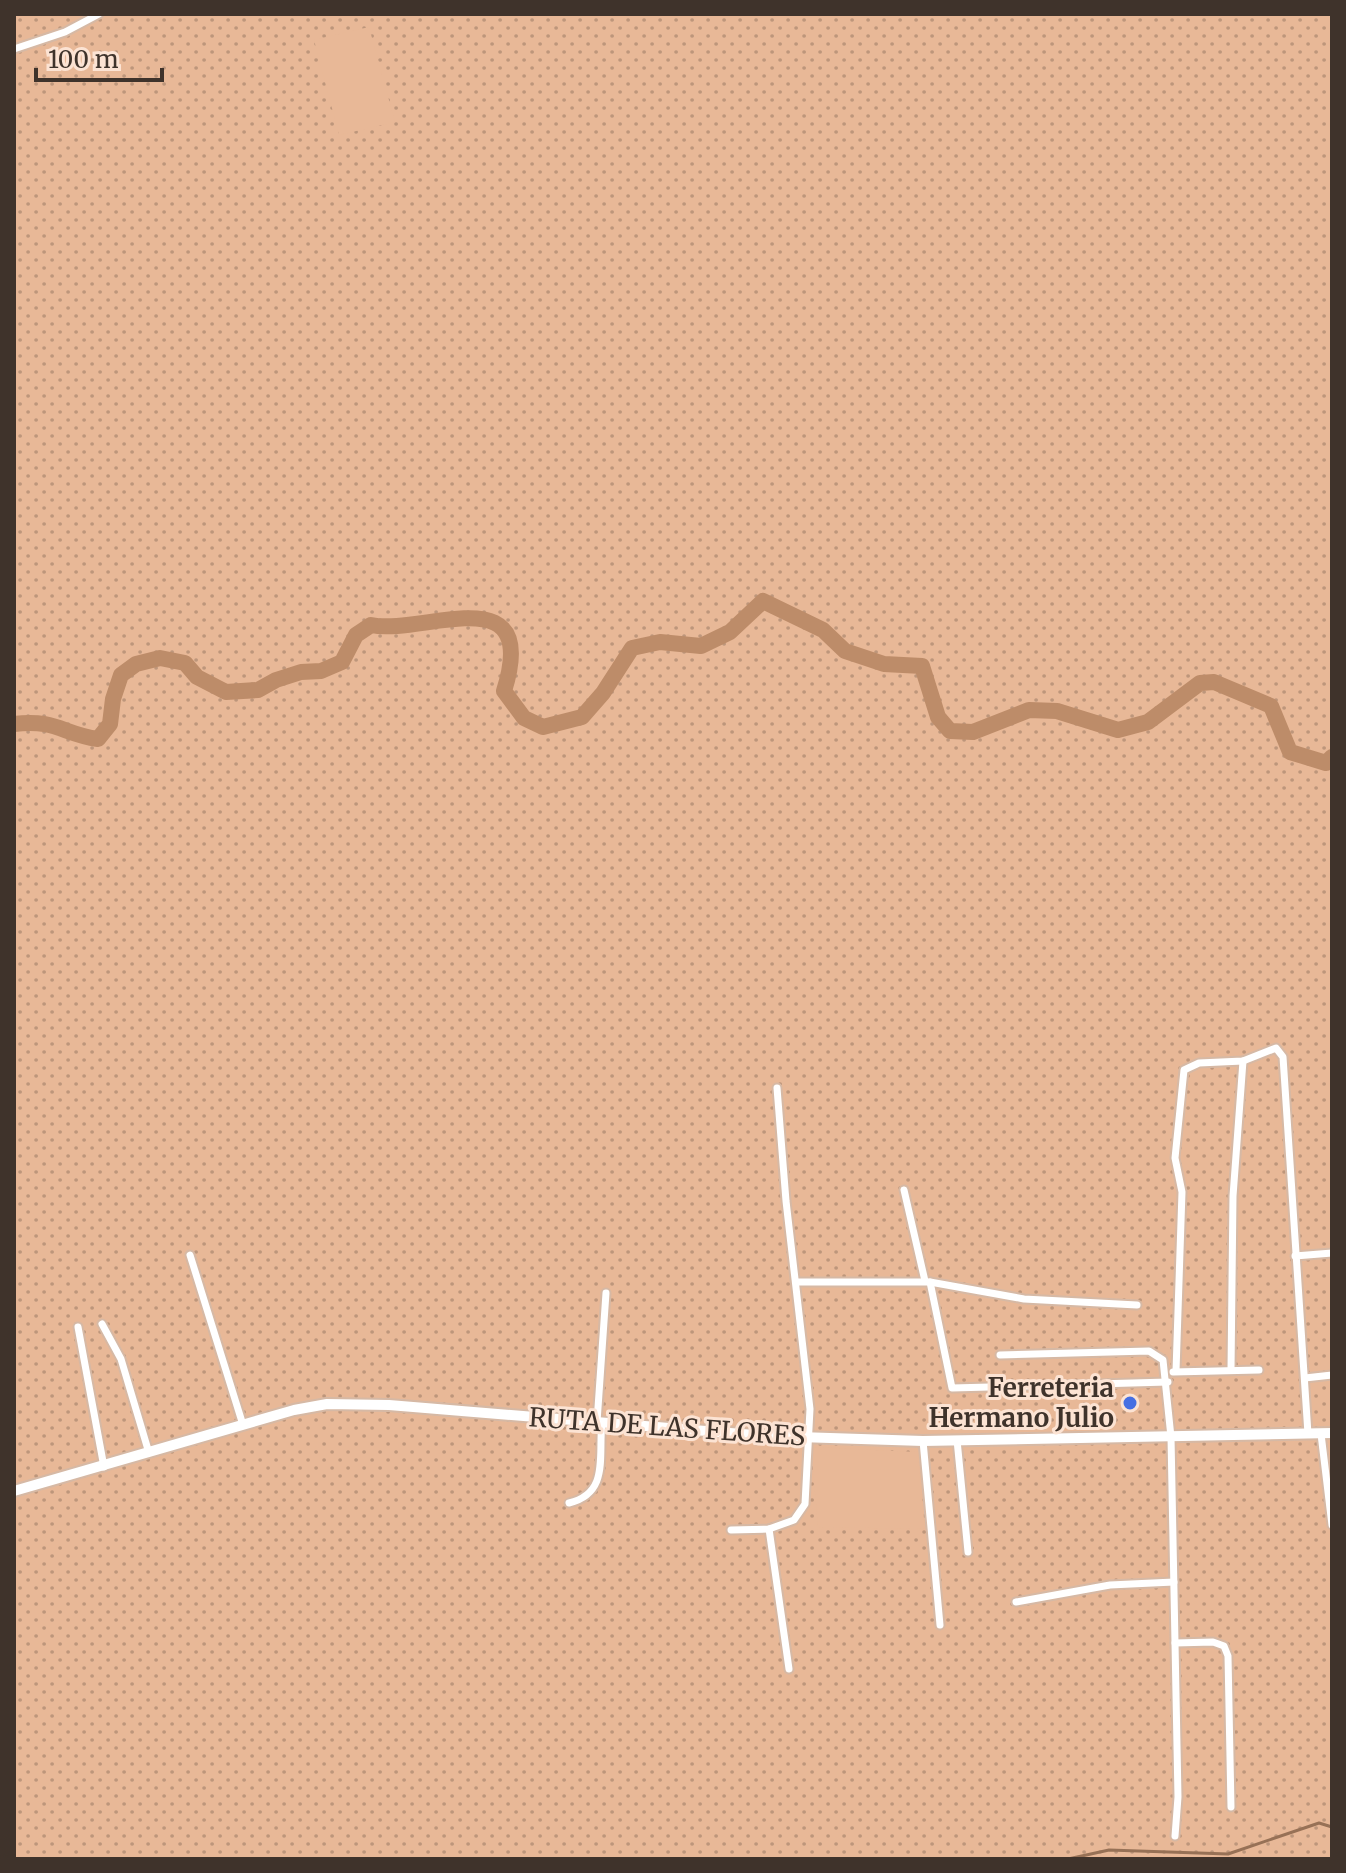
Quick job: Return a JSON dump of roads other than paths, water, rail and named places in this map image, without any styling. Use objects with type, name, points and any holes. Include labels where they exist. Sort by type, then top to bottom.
[{"type":"main road","name":"RUTA DE LAS FLORES","points":[[14,1491],[294,1410],[354,1403],[807,1437],[923,1441],[1326,1433]]},
{"type":"street","points":[[14,49],[65,32],[99,14]]},
{"type":"street","points":[[1176,1371],[1182,1192],[1175,1158],[1181,1081],[1190,1064],[1243,1061],[1276,1048],[1283,1057],[1308,1434]]},
{"type":"street","points":[[1231,1370],[1233,1196],[1243,1061]]},
{"type":"street","points":[[731,1530],[769,1529],[802,1514],[810,1409],[777,1088]]},
{"type":"street","points":[[904,1190],[952,1388],[1168,1378],[1176,1371],[1259,1370]]},
{"type":"street","points":[[1295,1256],[1332,1253]]},
{"type":"street","points":[[190,1255],[243,1425]]},
{"type":"street","points":[[796,1282],[927,1281],[1024,1299],[1137,1305]]},
{"type":"street","points":[[569,1503],[587,1498],[596,1488],[606,1293]]},
{"type":"street","points":[[102,1324],[121,1359],[149,1453]]},
{"type":"street","points":[[78,1327],[104,1467]]},
{"type":"street","points":[[1000,1355],[1149,1351],[1160,1355],[1168,1378],[1171,1437],[1178,1797],[1175,1836]]},
{"type":"street","points":[[1305,1378],[1332,1375]]},
{"type":"street","points":[[1326,1433],[1332,1525]]},
{"type":"street","points":[[957,1440],[968,1552]]},
{"type":"street","points":[[923,1441],[940,1625]]},
{"type":"street","points":[[769,1529],[789,1669]]},
{"type":"street","points":[[1016,1602],[1110,1585],[1174,1582]]},
{"type":"street","points":[[1175,1643],[1213,1642],[1224,1646],[1228,1656],[1231,1807]]},
{"type":"waterway","points":[[14,724],[50,725],[98,739],[110,724],[113,699],[121,675],[136,664],[160,658],[185,663],[197,677],[226,692],[258,690],[276,680],[301,672],[321,671],[342,662],[356,635],[371,625],[393,626],[471,618],[492,622],[506,633],[511,655],[504,691],[524,718],[543,727],[582,717],[603,693],[632,648],[660,642],[701,646],[730,632],[763,601],[823,630],[845,651],[884,664],[922,666],[938,717],[950,731],[973,732],[1029,710],[1057,711],[1118,730],[1148,722],[1200,683],[1214,682],[1271,706],[1290,752],[1326,763],[1332,757]]},
{"type":"waterway","points":[[1068,1859],[1109,1850],[1228,1854],[1319,1823],[1332,1827]]},
{"type":"place","name":"Ferreteria Hermano Julio","points":[[1130,1403]]}]
